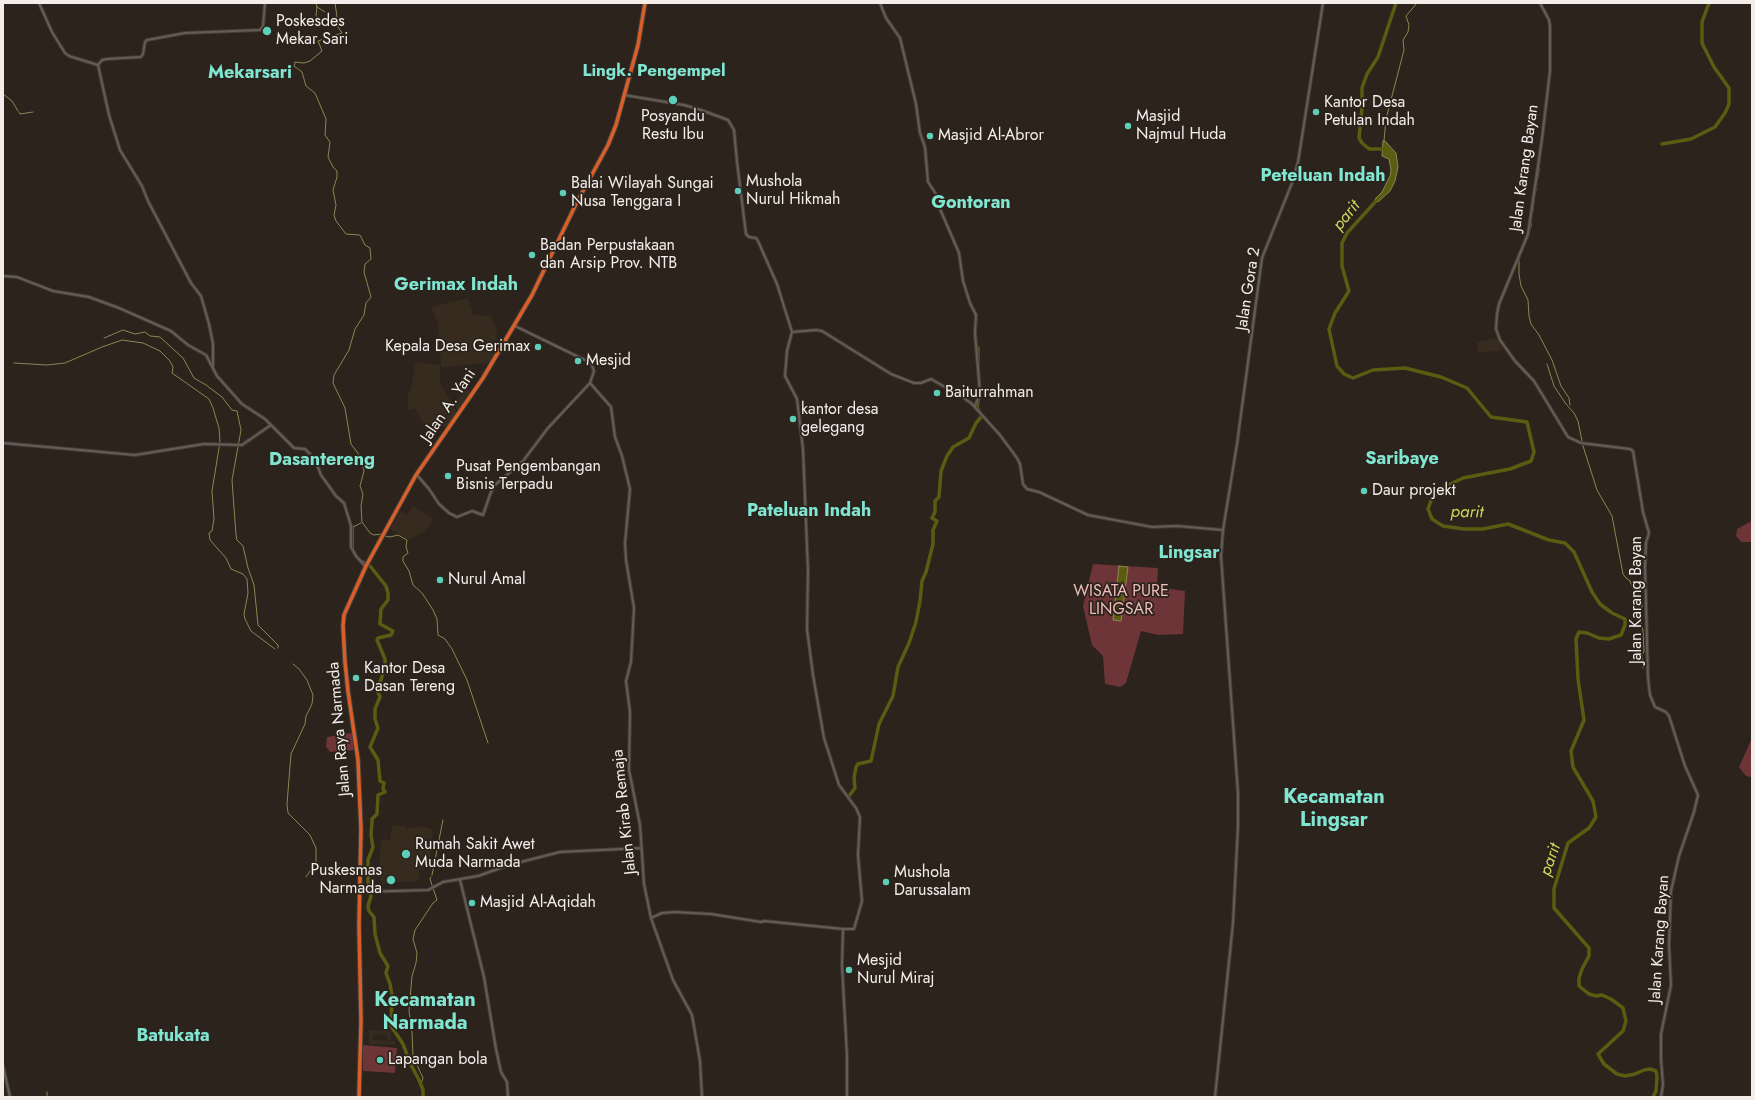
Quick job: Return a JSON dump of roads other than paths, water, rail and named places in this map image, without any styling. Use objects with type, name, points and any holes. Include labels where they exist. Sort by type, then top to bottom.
[{"type":"highway","name":"Jalan A. Yani","points":[[380,541],[416,475],[484,378],[538,284],[610,139],[638,45],[645,3]]},
{"type":"highway","name":"Jalan Raya Narmada","points":[[359,1097],[361,970],[359,892],[361,854],[358,760],[348,690],[343,623],[346,609],[380,541]]},
{"type":"street","points":[[39,3],[52,32],[65,53],[69,56],[98,65]]},
{"type":"street","points":[[213,369],[212,344],[209,324],[201,296],[191,283],[148,201],[142,186],[120,150],[108,115],[98,65],[102,60],[107,59],[141,57],[144,54],[145,42],[147,40],[185,33],[260,30],[264,22],[265,3]]},
{"type":"street","points":[[880,3],[886,18],[900,38],[916,104],[920,132],[926,146],[928,182],[936,194],[940,209],[960,256],[963,281],[970,303],[976,315],[975,329],[980,394],[974,407]]},
{"type":"street","name":"Jalan Gora 2","points":[[1215,1097],[1233,923],[1238,826],[1237,787],[1221,556],[1222,530],[1230,488],[1262,258],[1292,183],[1298,162],[1323,3]]},
{"type":"street","name":"Jalan Karang Bayan","points":[[1540,3],[1549,20],[1550,26],[1550,71],[1542,139],[1528,234],[1500,304],[1497,314],[1496,329],[1500,340],[1515,361],[1532,379],[1567,435],[1573,440],[1582,444],[1633,450],[1643,512],[1649,533],[1646,543],[1645,566],[1648,678],[1650,695],[1655,707],[1666,712],[1669,716],[1685,766],[1698,795],[1694,812],[1679,856],[1671,891],[1669,945],[1671,985],[1661,1034],[1663,1085],[1661,1097]]},
{"type":"street","points":[[624,94],[701,110],[728,120],[733,127],[746,234],[749,237],[756,238],[758,242],[777,284],[792,332],[787,353],[785,376],[797,399],[803,448],[808,571],[807,624],[810,649],[825,742],[839,785],[854,805],[860,817],[858,855],[861,906],[855,928],[843,929],[764,921],[761,922],[710,914],[675,912],[663,913],[651,918]]},
{"type":"street","points":[[3,276],[17,277],[52,291],[89,297],[128,312],[174,333],[188,345],[206,355],[224,386],[242,404],[271,425],[294,448],[305,449],[315,459],[321,475],[334,493],[344,503],[351,526],[351,548],[356,556],[367,565]]},
{"type":"street","points":[[416,475],[429,489],[439,504],[449,513],[458,516],[472,511],[483,515],[495,485],[526,457],[548,428],[590,383],[594,371],[592,363],[514,325]]},
{"type":"street","points":[[792,332],[814,330],[822,331],[891,374],[914,383],[921,383],[931,379],[964,398],[1003,439],[1018,459],[1023,484],[1026,488],[1041,493],[1088,515],[1143,526],[1177,526],[1222,530]]},
{"type":"street","name":"Jalan Kirab Remaja","points":[[590,383],[611,407],[615,437],[622,454],[630,489],[625,543],[626,560],[634,609],[631,662],[626,682],[630,712],[629,770],[640,825],[644,884],[651,918],[674,982],[692,1015],[700,1061],[702,1097]]},
{"type":"street","points":[[3,444],[135,454],[204,444],[245,444],[271,425]]},
{"type":"street","points":[[359,892],[433,888],[443,882],[460,880],[483,874],[509,864],[560,852],[642,848]]},
{"type":"street","points":[[460,880],[484,977],[500,1072],[507,1082],[508,1097]]},
{"type":"street","points":[[843,929],[842,965],[847,1056],[847,1097]]},
{"type":"street","points":[[3,1066],[10,1097]]},
{"type":"waterway","points":[[316,3],[317,7],[325,12]]},
{"type":"waterway","points":[[335,3],[337,17],[335,22],[342,33],[318,41],[322,51],[310,61],[304,63],[295,62],[294,66],[302,72],[306,86],[315,93],[326,119],[325,135],[330,142],[328,157],[333,167],[337,171],[337,177],[333,190],[336,205],[334,215],[336,221],[346,234],[360,235],[365,245],[370,248],[371,259],[365,264],[364,272],[371,297],[366,303],[364,315],[355,329],[349,350],[334,375],[333,383],[345,408],[351,444],[360,456],[364,471],[360,486],[363,494],[361,506],[362,522],[370,533],[374,535],[382,534]]},
{"type":"waterway","points":[[1382,149],[1369,149],[1359,138],[1362,88],[1367,74],[1378,57],[1396,3]]},
{"type":"waterway","points":[[1384,141],[1386,119],[1404,50],[1403,40],[1408,32],[1409,25],[1406,16],[1417,3]]},
{"type":"waterway","points":[[1662,144],[1691,139],[1715,127],[1725,113],[1729,104],[1729,88],[1714,67],[1702,43],[1702,22],[1709,3]]},
{"type":"waterway","points":[[317,7],[316,16],[320,19],[324,19]]},
{"type":"waterway","points":[[3,94],[12,101],[18,111]]},
{"type":"waterway","points":[[19,112],[20,114],[33,112]]},
{"type":"waterway","points":[[1539,171],[1540,159]]},
{"type":"waterway","points":[[1537,182],[1539,172]]},
{"type":"waterway","points":[[1535,195],[1537,184]]},
{"type":"waterway","name":"parit","points":[[1376,201],[1347,233],[1342,243],[1342,266],[1349,291],[1335,313],[1329,329],[1337,366],[1344,374],[1353,378],[1373,370],[1405,368],[1441,377],[1467,388],[1491,417],[1527,422],[1534,452],[1531,461],[1510,469],[1463,478],[1444,487],[1432,498],[1428,509],[1432,519],[1443,526],[1464,529],[1483,529],[1508,524],[1549,540],[1565,543],[1574,552],[1592,592],[1600,604],[1612,613],[1625,619],[1625,625],[1621,635],[1609,639],[1599,638],[1587,633],[1579,632],[1576,639],[1578,679],[1584,720],[1571,751],[1573,767],[1593,801],[1596,817],[1589,828],[1568,843],[1554,889],[1554,908],[1589,948],[1589,956],[1582,969],[1579,978],[1579,986],[1589,994],[1596,996],[1602,995],[1611,999],[1623,1008],[1626,1021],[1623,1031],[1598,1054],[1604,1064],[1617,1074],[1625,1076],[1650,1069],[1656,1071],[1656,1091],[1653,1097]]},
{"type":"waterway","points":[[1533,211],[1534,202]]},
{"type":"waterway","points":[[1531,227],[1532,213]]},
{"type":"waterway","points":[[1529,234],[1530,228]]},
{"type":"waterway","points":[[1528,237],[1519,259],[1521,286],[1528,300],[1531,324],[1539,335],[1552,360],[1561,386],[1569,398],[1570,405]]},
{"type":"waterway","points":[[104,338],[123,330],[135,334],[145,332],[150,336],[160,337],[183,358],[194,378],[222,397],[232,410],[237,411],[241,430],[232,480],[236,535],[237,540],[243,546],[254,585],[258,625],[278,645],[278,648]]},
{"type":"waterway","points":[[14,363],[47,365],[65,363],[122,340],[143,343],[160,351],[170,361],[173,367],[172,373],[209,399],[219,428],[220,442],[212,491],[214,519],[212,531],[209,533],[210,540],[226,558],[231,569],[243,574],[247,579],[248,593],[244,614],[245,619],[251,631],[275,649]]},
{"type":"waterway","points":[[978,348],[978,363]]},
{"type":"waterway","points":[[1547,364],[1554,386],[1574,413],[1578,421],[1583,446],[1597,490],[1612,516],[1623,574],[1630,581],[1636,596],[1642,604],[1641,623],[1644,651],[1642,656],[1643,668]]},
{"type":"waterway","points":[[849,796],[855,788],[854,778],[856,767],[858,764],[871,761],[879,724],[893,696],[898,667],[909,643],[916,622],[922,581],[926,572],[933,544],[933,530],[937,521],[932,518],[935,512],[935,501],[939,497],[941,471],[947,456],[953,447],[969,438],[976,423],[982,416],[977,407],[980,391]]},
{"type":"waterway","points":[[353,549],[353,527],[361,523]]},
{"type":"waterway","points":[[385,536],[390,537],[398,535],[407,540],[406,547],[408,553],[403,557],[403,561],[409,571],[413,585],[422,593],[433,610],[437,619],[438,635],[445,639],[452,649],[467,680],[488,743]]},
{"type":"waterway","points":[[359,558],[366,563]]},
{"type":"waterway","points":[[370,566],[386,586],[388,593],[388,600],[381,609],[380,624],[393,631],[391,635],[378,638],[377,640],[385,659],[385,666],[381,680],[376,687],[380,697],[375,709],[375,719],[378,728],[370,747],[378,760],[380,781],[384,783],[383,789],[385,792],[378,795],[377,814],[372,819],[371,835],[373,847],[368,860],[368,882],[371,896],[368,906],[369,911],[374,917],[375,934],[380,953],[388,966],[386,973],[392,995],[391,1026],[403,1044],[423,1090],[423,1097]]},
{"type":"waterway","points":[[293,664],[299,669],[307,680],[313,695],[312,704],[306,716],[305,724],[291,754],[287,804],[288,813],[310,835],[316,848],[316,862],[306,877]]},
{"type":"waterway","points":[[432,875],[443,820]]},
{"type":"waterway","points":[[421,1084],[423,1078],[413,1056],[409,1011],[412,976],[417,953],[413,939],[415,930],[433,903],[437,900],[430,879],[431,877]]},
{"type":"waterway","points":[[47,1092],[47,1097]]},
{"type":"place","name":"Poskesdes Mekar Sari","points":[[267,31]]},
{"type":"place","name":"Posyandu Restu Ibu","points":[[673,100]]},
{"type":"place","name":"Kantor Desa Petulan Indah","points":[[1316,112]]},
{"type":"place","name":"Masjid Najmul Huda","points":[[1128,126]]},
{"type":"place","name":"Masjid Al-Abror","points":[[930,136]]},
{"type":"place","name":"Mushola Nurul Hikmah","points":[[738,191]]},
{"type":"place","name":"Balai Wilayah Sungai Nusa Tenggara I","points":[[563,193]]},
{"type":"place","name":"Badan Perpustakaan dan Arsip Prov. NTB","points":[[532,255]]},
{"type":"place","name":"Kepala Desa Gerimax","points":[[538,347]]},
{"type":"place","name":"Mesjid","points":[[578,361]]},
{"type":"place","name":"Baiturrahman","points":[[937,393]]},
{"type":"place","name":"kantor desa gelegang","points":[[793,419]]},
{"type":"place","name":"Pusat Pengembangan Bisnis Terpadu","points":[[448,476]]},
{"type":"place","name":"Daur projekt","points":[[1364,491]]},
{"type":"place","name":"Nurul Amal","points":[[440,580]]},
{"type":"place","name":"Kantor Desa Dasan Tereng","points":[[356,678]]},
{"type":"place","name":"Rumah Sakit Awet Muda Narmada","points":[[406,854]]},
{"type":"place","name":"Puskesmas Narmada","points":[[391,880]]},
{"type":"place","name":"Mushola Darussalam","points":[[886,882]]},
{"type":"place","name":"Masjid Al-Aqidah","points":[[472,903]]},
{"type":"place","name":"Mesjid Nurul Miraj","points":[[849,970]]},
{"type":"place","name":"Lapangan bola","points":[[380,1060]]},
{"type":"district","name":"Lingk. Pengempel","points":[[654,72]]},
{"type":"district","name":"Mekarsari","points":[[250,74]]},
{"type":"district","name":"Peteluan Indah","points":[[1323,177]]},
{"type":"district","name":"Gontoran","points":[[971,204]]},
{"type":"district","name":"Gerimax Indah","points":[[456,286]]},
{"type":"district","name":"Saribaye","points":[[1402,460]]},
{"type":"district","name":"Dasantereng","points":[[322,461]]},
{"type":"district","name":"Pateluan Indah","points":[[809,512]]},
{"type":"district","name":"Lingsar","points":[[1189,554]]},
{"type":"district","name":"Kecamatan Lingsar","points":[[1334,810]]},
{"type":"district","name":"Kecamatan Narmada","points":[[425,1012]]},
{"type":"district","name":"Batukata","points":[[173,1037]]},
{"type":"park label","name":"WISATA PURE LINGSAR","points":[[1121,601]]}]
